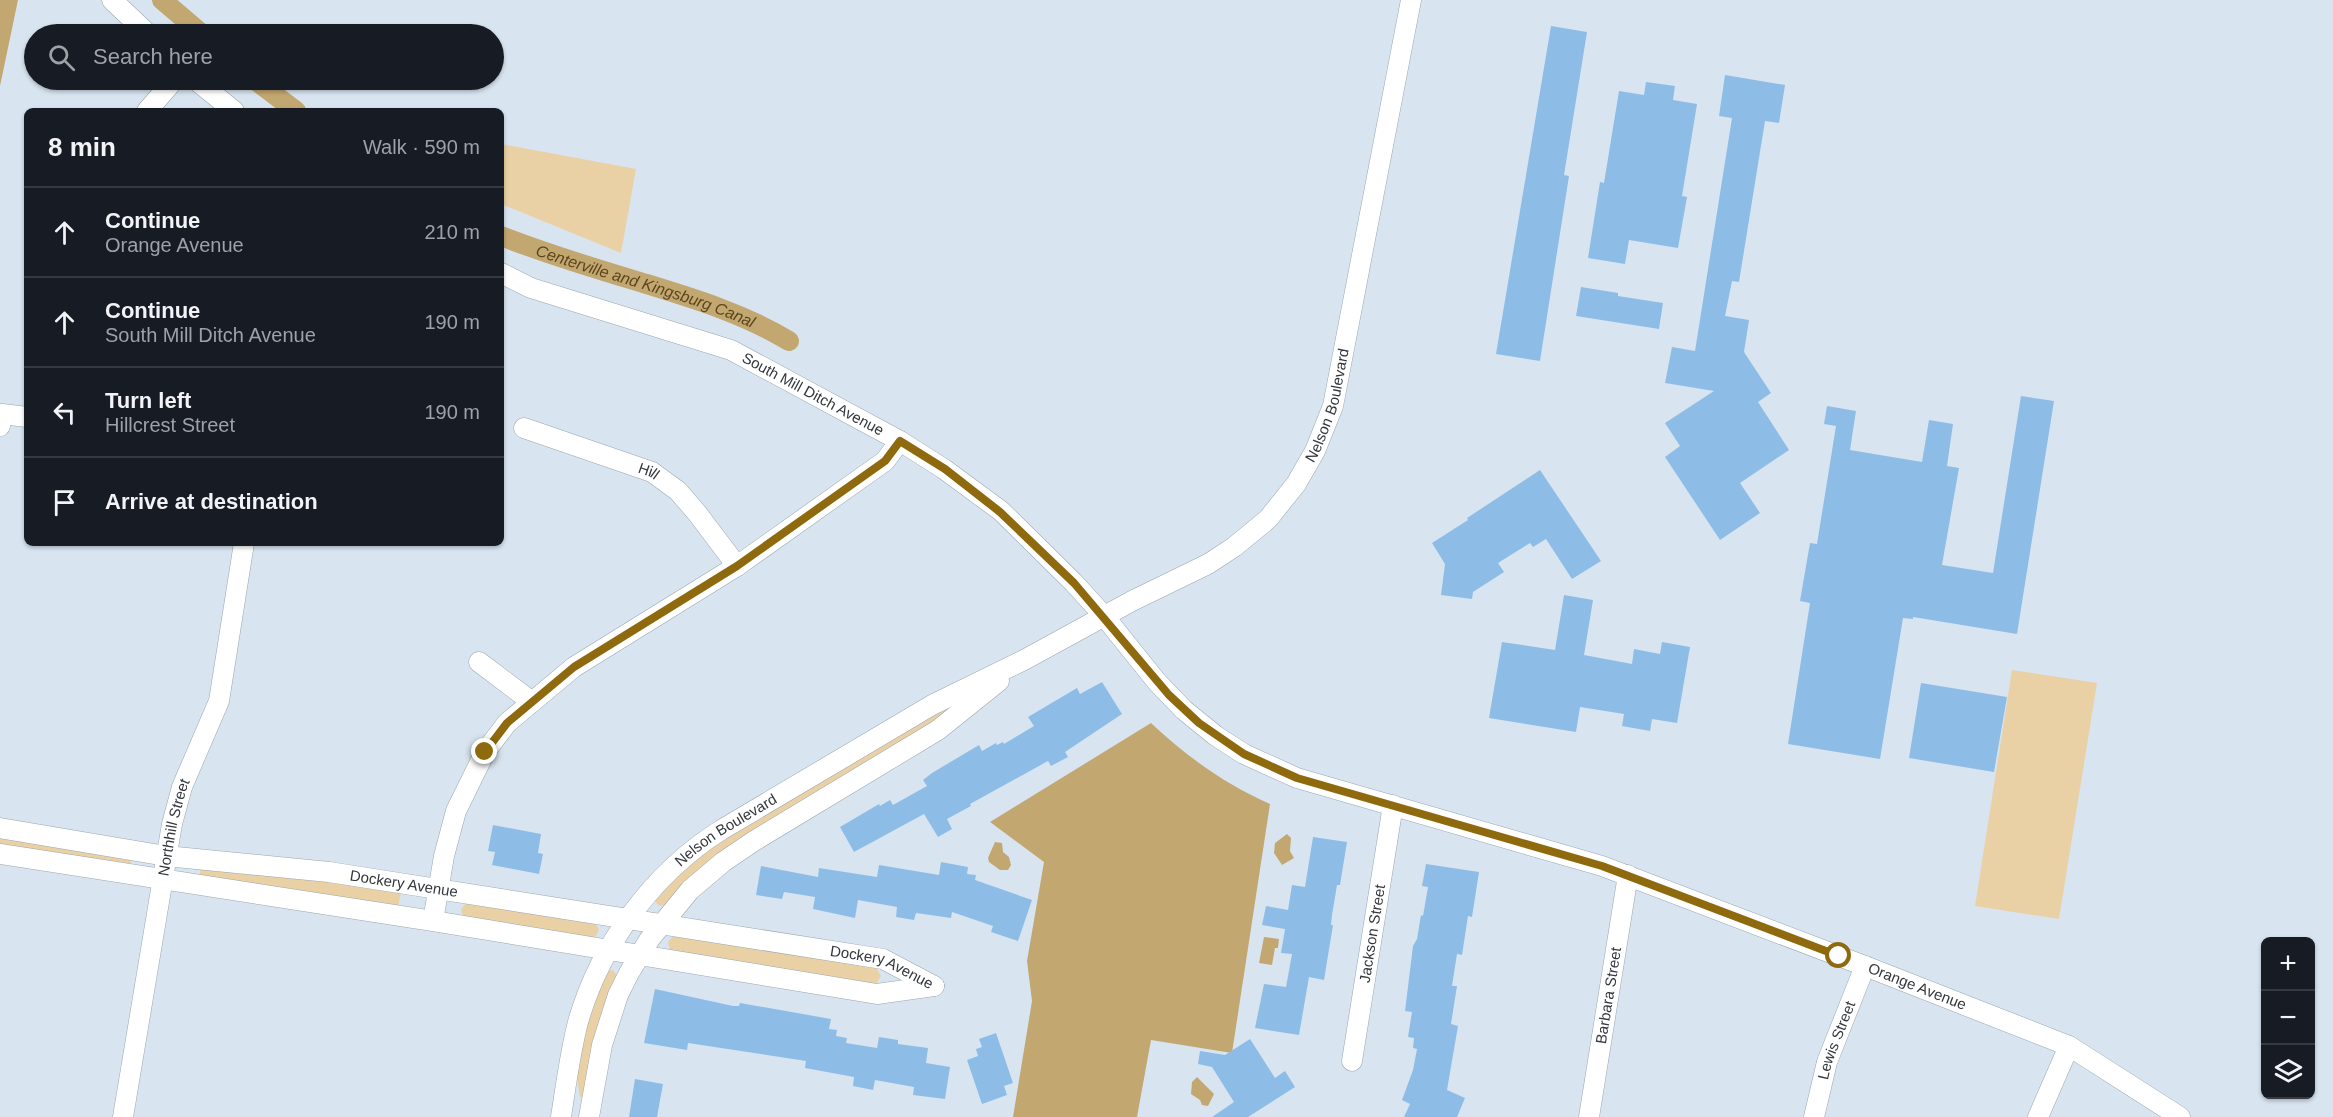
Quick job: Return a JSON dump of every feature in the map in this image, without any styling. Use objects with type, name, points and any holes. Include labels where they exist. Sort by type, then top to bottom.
[{"type":"street","points":[[112,0],[137,24]]},
{"type":"street","name":"Nelson Boulevard","points":[[561,1117],[579,1021],[608,951],[628,919],[663,877],[706,839],[932,705],[1208,564],[1253,533],[1282,503],[1301,476],[1329,420],[1411,0]]},
{"type":"street","points":[[150,108],[165,90]]},
{"type":"street","points":[[208,90],[230,108]]},
{"type":"street","name":"South Mill Ditch Avenue","points":[[504,274],[531,288],[731,350],[900,441],[945,469],[1000,512],[1074,583],[1157,682],[1199,723],[1244,754],[1297,778]]},
{"type":"street","points":[[1,420],[24,417]]},
{"type":"street","name":"Hill","points":[[524,428],[652,471],[678,491],[737,566]]},
{"type":"street","points":[[433,921],[444,855],[456,811],[485,752],[507,723],[574,667],[737,566],[885,461],[900,441]]},
{"type":"street","name":"Northhill Street","points":[[123,1117],[174,813],[182,787],[219,701],[244,546]]},
{"type":"street","name":"Nelson Boulevard","points":[[589,1117],[606,1031],[618,995],[638,956],[690,890],[723,862],[938,730],[1024,660]]},
{"type":"street","points":[[479,662],[532,702]]},
{"type":"street","name":"Orange Avenue","points":[[1297,778],[1628,875],[2069,1046],[2180,1117]]},
{"type":"street","name":"Jackson Street","points":[[1352,1060],[1393,805]]},
{"type":"street","name":"Dockery Avenue","points":[[0,828],[166,856],[328,872],[883,959],[934,986],[877,994],[433,921],[0,854]]},
{"type":"street","name":"Barbara Street","points":[[1589,1117],[1628,875]]},
{"type":"street","name":"Lewis Street","points":[[1814,1117],[1827,1062],[1864,966]]},
{"type":"street","points":[[2038,1117],[2069,1046]]},
{"type":"shaded area","points":[[0,0],[18,0],[0,86]]},
{"type":"shaded area","points":[[504,145],[636,169],[621,253],[504,205]]},
{"type":"shaded area","points":[[2012,670],[2097,683],[2059,919],[1975,906]]},
{"type":"shaded area","points":[[970,692],[931,724],[716,856],[691,876],[665,905],[660,906],[656,903],[655,897],[707,848]]},
{"type":"shaded area","points":[[1151,723],[1207,769],[1237,788],[1270,804],[1232,1053],[1151,1040],[1137,1117],[1013,1117],[1032,1001],[1027,961],[1044,862],[990,822]]},
{"type":"shaded area","points":[[1287,834],[1291,838],[1290,851],[1294,858],[1282,865],[1274,853],[1275,843]]},
{"type":"shaded area","points":[[0,836],[131,857],[130,866],[0,845]]},
{"type":"shaded area","points":[[995,842],[1002,843],[1003,852],[1009,857],[1011,865],[1008,870],[1000,870],[989,862],[988,858]]},
{"type":"shaded area","points":[[201,867],[318,878],[401,891],[398,909],[199,877]]},
{"type":"shaded area","points":[[467,902],[594,921],[599,930],[594,939],[463,918],[461,909]]},
{"type":"shaded area","points":[[674,935],[876,967],[881,976],[876,984],[670,951],[668,942]]},
{"type":"shaded area","points":[[1264,937],[1279,939],[1272,965],[1259,963]]},
{"type":"shaded area","points":[[613,970],[617,976],[584,1098],[580,1097],[577,1077],[581,1047],[602,983],[607,971]]},
{"type":"shaded area","points":[[1197,1077],[1214,1094],[1208,1106],[1202,1105],[1200,1100],[1191,1094],[1192,1082]]},
{"type":"building","points":[[1551,26],[1587,32],[1564,175],[1569,176],[1540,361],[1496,354]]},
{"type":"building","points":[[1725,75],[1785,85],[1779,123],[1765,121],[1739,282],[1732,281],[1725,316],[1749,320],[1744,352],[1771,393],[1758,402],[1789,450],[1740,483],[1760,513],[1720,540],[1665,457],[1680,446],[1665,423],[1714,391],[1665,383],[1672,347],[1695,351],[1732,118],[1719,116]]},
{"type":"building","points":[[1646,82],[1675,86],[1673,100],[1697,104],[1682,196],[1687,197],[1678,248],[1629,240],[1625,264],[1588,258],[1600,182],[1604,183],[1619,91],[1644,95]]},
{"type":"building","points":[[1581,287],[1663,303],[1659,329],[1576,316]]},
{"type":"building","points":[[2021,396],[2054,401],[2017,634],[1913,617],[1913,619],[1903,618],[1880,759],[1788,744],[1810,603],[1800,601],[1810,543],[1817,544],[1836,426],[1824,424],[1827,406],[1856,411],[1850,450],[1922,462],[1929,420],[1953,424],[1947,466],[1959,468],[1942,565],[1993,573]]},
{"type":"building","points":[[1540,470],[1601,561],[1572,579],[1546,539],[1533,547],[1530,543],[1498,563],[1504,572],[1473,592],[1472,599],[1441,595],[1445,564],[1432,543]]},
{"type":"building","points":[[1564,595],[1593,600],[1584,655],[1632,664],[1634,649],[1660,654],[1662,642],[1690,647],[1677,723],[1652,719],[1650,731],[1622,726],[1624,714],[1580,707],[1576,732],[1489,718],[1502,642],[1555,650]]},
{"type":"building","points":[[1102,682],[1122,714],[1065,752],[1068,757],[1051,766],[1048,761],[970,804],[971,806],[947,819],[952,829],[938,837],[924,814],[854,852],[840,827],[879,804],[880,806],[890,800],[893,805],[927,786],[923,780],[979,745],[982,751],[996,743],[997,745],[1003,742],[1004,744],[1034,726],[1028,717],[1077,688],[1080,694]]},
{"type":"building","points":[[1921,683],[2007,697],[1994,772],[1909,758]]},
{"type":"building","points":[[493,825],[541,834],[538,853],[543,854],[539,874],[492,865],[495,852],[488,851]]},
{"type":"building","points":[[1313,837],[1347,842],[1332,915],[1331,925],[1333,925],[1324,980],[1309,977],[1299,1035],[1255,1028],[1264,984],[1286,987],[1292,954],[1281,953],[1285,929],[1262,925],[1266,906],[1288,910],[1292,885],[1305,887]]},
{"type":"building","points":[[941,862],[968,867],[967,874],[976,875],[975,880],[1032,900],[1018,941],[991,932],[993,926],[952,912],[951,918],[916,913],[914,920],[896,917],[897,907],[858,900],[855,918],[813,909],[815,897],[784,892],[782,899],[756,895],[761,866],[818,877],[819,868],[877,877],[879,865],[939,875]]},
{"type":"building","points":[[1426,864],[1479,872],[1472,917],[1468,916],[1462,955],[1457,954],[1452,986],[1457,986],[1451,1024],[1458,1026],[1447,1090],[1465,1098],[1457,1117],[1404,1117],[1410,1104],[1402,1100],[1413,1070],[1417,1049],[1413,1048],[1414,1038],[1408,1037],[1412,1012],[1405,1011],[1413,946],[1417,939],[1421,915],[1423,916],[1428,887],[1422,886]]},
{"type":"building","points":[[655,989],[733,1006],[739,1006],[740,1003],[831,1019],[829,1029],[837,1030],[836,1036],[847,1038],[846,1043],[877,1048],[879,1037],[898,1040],[898,1044],[928,1048],[926,1063],[950,1067],[945,1099],[913,1095],[914,1087],[875,1080],[873,1090],[853,1086],[854,1077],[805,1068],[806,1061],[688,1043],[687,1050],[644,1043]]},
{"type":"building","points":[[996,1033],[1013,1083],[1004,1086],[1007,1095],[982,1104],[967,1060],[978,1056],[976,1049],[982,1047],[979,1039]]},
{"type":"building","points":[[1250,1039],[1275,1078],[1285,1071],[1295,1087],[1248,1117],[1212,1117],[1234,1102],[1212,1067],[1198,1064],[1200,1051],[1225,1055]]},
{"type":"building","points":[[635,1079],[663,1084],[657,1117],[629,1117]]},
{"type":"waterway","name":"Centerville and Kingsburg Canal","points":[[162,0],[190,24]]},
{"type":"waterway","name":"Centerville and Kingsburg Canal","points":[[268,90],[292,108]]},
{"type":"waterway","name":"Centerville and Kingsburg Canal","points":[[504,237],[717,307],[754,322],[789,341]]},
{"type":"route","points":[[485,752],[507,723],[574,667],[737,566],[885,461],[900,441],[945,469],[1000,512],[1074,583],[1104,616],[1144,667],[1184,710],[1216,736],[1244,754],[1297,778],[1602,866],[1839,956]]}]
